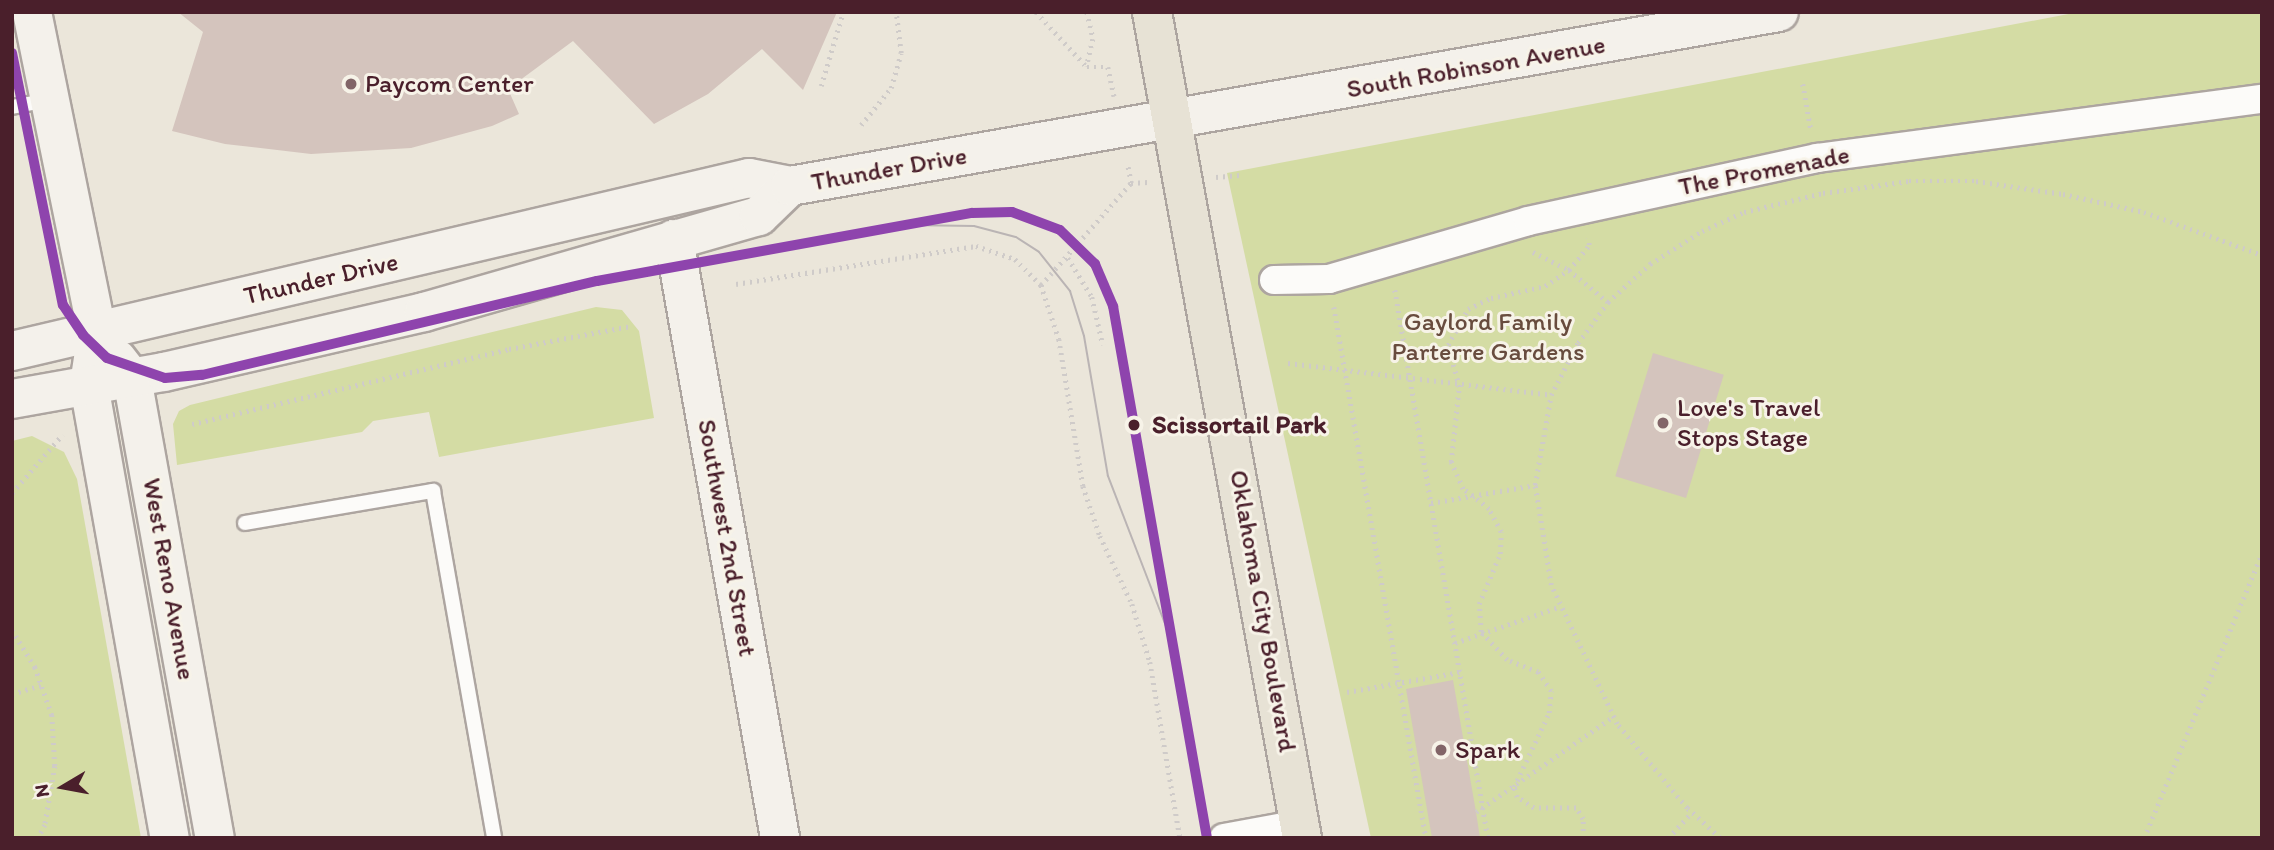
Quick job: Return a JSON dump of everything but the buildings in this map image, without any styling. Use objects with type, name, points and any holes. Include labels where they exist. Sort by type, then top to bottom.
[{"type":"main road","name":"West Reno Avenue","points":[[32,12],[97,332],[89,385],[170,838]]},
{"type":"main road","name":"Oklahoma City Boulevard","points":[[1152,12],[1174,121],[1301,831]]},
{"type":"main road","name":"South Robinson Avenue","points":[[1174,121],[1777,12]]},
{"type":"main road","name":"Thunder Drive","points":[[12,351],[749,178],[790,186],[1174,121]]},
{"type":"main road","name":"Thunder Drive","points":[[12,399],[132,378],[424,312],[759,216],[790,186]]},
{"type":"main road","name":"Southwest 2nd Street","points":[[674,239],[780,838]]},
{"type":"main road","name":"West Reno Avenue","points":[[97,332],[132,378],[215,838]]},
{"type":"street","name":"The Promenade","points":[[1274,280],[1329,279],[1490,231],[1816,158],[2262,99]]},
{"type":"street","points":[[1224,838],[1301,831]]},
{"type":"lane","points":[[12,107],[50,100]]},
{"type":"lane","points":[[245,523],[433,491],[494,838]]},
{"type":"path","points":[[821,86],[843,12]]},
{"type":"path","points":[[862,125],[891,88],[901,53],[896,12]]},
{"type":"path","points":[[1036,12],[1087,67],[1108,67]]},
{"type":"path","points":[[1087,12],[1093,39],[1087,67]]},
{"type":"path","points":[[1720,838],[1692,812],[1630,741],[1614,716],[1559,607],[1541,535],[1535,485],[1551,395],[1577,343],[1608,302],[1650,264],[1702,231],[1744,212],[1823,193],[1909,181],[1976,181],[2063,194],[2144,212],[2262,255]]},
{"type":"path","points":[[1041,285],[1068,258],[1131,183]]},
{"type":"path","points":[[1583,838],[1583,819],[1576,808],[1534,808],[1517,797],[1514,787],[1549,713],[1551,691],[1538,672],[1507,660],[1480,632],[1479,604],[1500,554],[1501,532],[1489,509],[1472,497],[1454,473],[1449,446],[1459,387],[1448,345],[1468,309],[1491,298],[1545,286],[1569,270],[1589,245],[1586,208]]},
{"type":"path","points":[[1490,231],[1569,270],[1608,302]]},
{"type":"path","points":[[736,284],[976,246],[1015,260],[1041,285],[1059,339],[1083,486],[1147,652],[1180,838]]},
{"type":"path","points":[[1068,258],[1092,297],[1102,345]]},
{"type":"path","points":[[1390,261],[1489,838]]},
{"type":"path","points":[[1329,279],[1426,838]]},
{"type":"path","points":[[192,424],[509,349],[631,326]]},
{"type":"path","points":[[1289,363],[1409,377],[1459,387],[1551,395]]},
{"type":"path","points":[[12,493],[65,432]]},
{"type":"path","points":[[1431,503],[1535,485]]},
{"type":"path","points":[[2144,838],[2262,553]]},
{"type":"path","points":[[1455,642],[1559,607]]},
{"type":"path","points":[[12,630],[42,685],[52,715],[55,766],[45,825],[38,838]]},
{"type":"path","points":[[1347,692],[1460,672]]},
{"type":"path","points":[[12,694],[42,685]]},
{"type":"path","points":[[1476,812],[1614,716]]},
{"type":"path","points":[[1668,838],[1692,812]]},
{"type":"path","points":[[1629,838],[1643,838]]},
{"type":"green space","name":"Scissortail Park","points":[[2079,12],[2262,12],[2262,838],[1371,838],[1227,173]]},
{"type":"green space","points":[[596,307],[622,310],[639,331],[654,418],[439,457],[429,412],[373,421],[362,432],[177,465],[173,424],[179,411],[190,405]]},
{"type":"green space","points":[[32,436],[64,452],[77,479],[141,838],[12,838],[12,441]]},
{"type":"tram line","points":[[906,225],[974,226],[1016,237],[1039,252],[1070,291],[1084,336],[1108,476],[1172,642]]},
{"type":"transit line","points":[[12,53],[63,305],[83,335],[107,358],[165,378],[202,375],[597,281],[972,213],[1012,212],[1060,230],[1095,264],[1113,306],[1207,838]]},
{"type":"place","name":"Paycom Center","points":[[351,84]]},
{"type":"place","name":"Love's Travel Stops Stage","points":[[1663,423]]},
{"type":"place","name":"Scissortail Park","points":[[1134,425]]},
{"type":"place","name":"Spark","points":[[1441,750]]},
{"type":"park label","name":"Gaylord Family Parterre Gardens","points":[[1488,337]]}]
